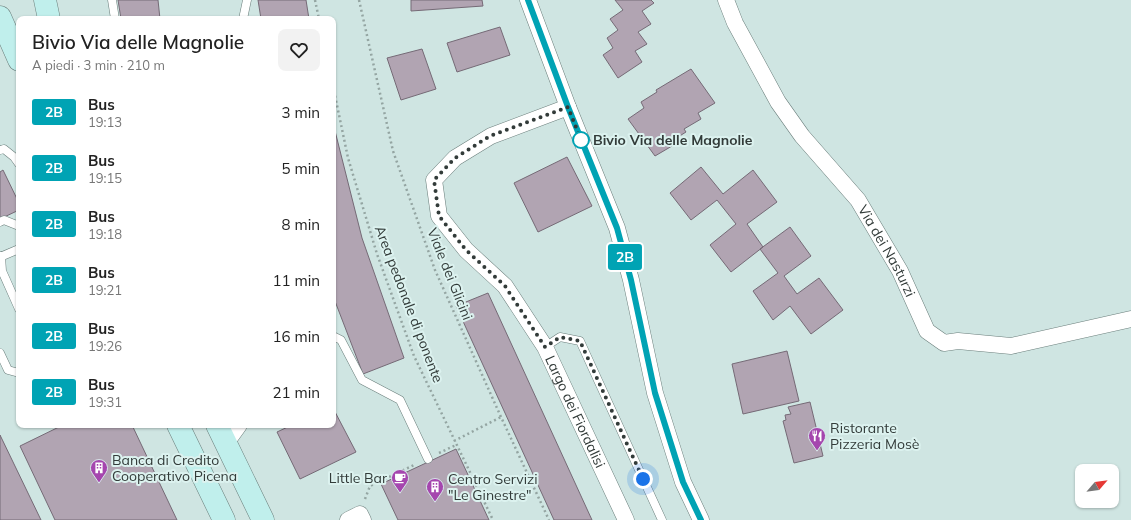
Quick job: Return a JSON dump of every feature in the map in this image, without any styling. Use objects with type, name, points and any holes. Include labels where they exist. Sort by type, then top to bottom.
[{"type":"main road","points":[[45,0],[46,16]]},
{"type":"main road","points":[[45,0],[48,16]]},
{"type":"main road","points":[[0,17],[16,53]]},
{"type":"main road","points":[[179,428],[224,520]]},
{"type":"main road","points":[[222,434],[262,520]]},
{"type":"street","points":[[528,0],[568,107],[617,228],[631,280],[655,393],[683,482],[701,520]]},
{"type":"street","name":"Via dei Nasturzi","points":[[726,0],[735,23],[778,102],[802,136],[858,200],[900,271],[927,330],[944,343],[958,341],[1011,346],[1131,319]]},
{"type":"street","name":"Largo dei Fiordalisi","points":[[568,107],[490,136],[455,158],[434,180],[439,216],[466,250],[505,286],[545,347],[626,520]]},
{"type":"street","points":[[222,434],[233,428]]},
{"type":"street","points":[[348,520],[360,514],[363,520]]},
{"type":"lane","points":[[112,0],[115,16]]},
{"type":"lane","points":[[243,16],[247,0]]},
{"type":"lane","points":[[0,150],[4,149],[16,160]]},
{"type":"lane","points":[[0,222],[4,220],[16,225]]},
{"type":"lane","points":[[16,250],[1,256],[2,271],[16,302]]},
{"type":"lane","points":[[545,347],[560,337],[580,341],[662,520]]},
{"type":"lane","points":[[336,338],[341,340],[362,380],[400,400],[428,459]]},
{"type":"lane","points":[[0,353],[8,370],[16,372]]},
{"type":"path","points":[[314,0],[318,16]]},
{"type":"path","name":"Viale dei Glicini","points":[[360,0],[393,151],[435,270],[549,520]]},
{"type":"path","name":"Area pedonale di ponente","points":[[336,100],[348,158],[376,254],[414,356],[493,520]]},
{"type":"path","points":[[454,441],[501,417]]},
{"type":"path","points":[[370,486],[456,445]]},
{"type":"building","points":[[118,0],[158,0],[160,16],[121,16]]},
{"type":"building","points":[[258,0],[306,0],[309,16],[261,16]]},
{"type":"building","points":[[411,0],[482,0],[483,6],[411,11]]},
{"type":"building","points":[[615,0],[651,0],[654,3],[642,11],[651,24],[638,32],[647,44],[635,51],[642,62],[618,78],[603,55],[613,48],[607,38],[618,30],[610,19],[623,10]]},
{"type":"building","points":[[500,27],[510,55],[457,72],[447,43]]},
{"type":"building","points":[[422,49],[436,89],[401,100],[387,58]]},
{"type":"building","points":[[691,69],[715,103],[698,113],[701,119],[684,129],[686,132],[670,142],[672,146],[655,156],[628,119],[644,108],[641,102],[657,92],[656,90]]},
{"type":"building","points":[[336,135],[362,238],[404,358],[363,374],[336,304]]},
{"type":"building","points":[[567,157],[592,206],[538,232],[514,183]]},
{"type":"building","points":[[701,167],[723,194],[753,170],[777,202],[747,224],[763,247],[731,272],[710,245],[736,224],[717,200],[691,220],[670,193]]},
{"type":"building","points":[[3,170],[16,197],[16,211],[0,219],[0,172]]},
{"type":"building","points":[[790,227],[811,256],[784,276],[797,294],[819,278],[843,310],[811,334],[790,306],[773,320],[753,291],[778,273],[760,249]]},
{"type":"building","points":[[488,293],[592,520],[554,520],[456,306]]},
{"type":"building","points":[[787,351],[799,401],[743,414],[732,364]]},
{"type":"building","points":[[810,402],[823,456],[794,463],[783,421],[786,420],[785,415],[791,414],[788,407]]},
{"type":"building","points":[[336,414],[356,452],[300,479],[277,432],[286,428],[336,428]]},
{"type":"building","name":"Banca di Credito Cooperativo Picena","points":[[57,428],[133,428],[177,520],[55,520],[20,446]]},
{"type":"building","points":[[0,435],[41,520],[0,520]]},
{"type":"building","name":"Centro Servizi \"Le Ginestre\"","points":[[456,449],[489,520],[398,520],[381,484]]},
{"type":"bus line","name":"2B","points":[[528,0],[568,107],[617,228],[631,280],[655,393],[683,482],[701,520]]},
{"type":"place","name":"Bivio Via delle Magnolie","points":[[581,140]]},
{"type":"place","name":"Ristorante Pizzeria Mosè","points":[[817,451]]},
{"type":"place","name":"Banca di Credito Cooperativo Picena","points":[[99,483]]},
{"type":"place","name":"Little Bar","points":[[400,493]]},
{"type":"place","name":"Centro Servizi \"Le Ginestre\"","points":[[435,502]]},
{"type":"route","points":[[581,140],[568,107],[490,136],[455,158],[434,180],[439,216],[466,250],[505,286],[545,347],[560,337],[580,341],[643,479]]}]
